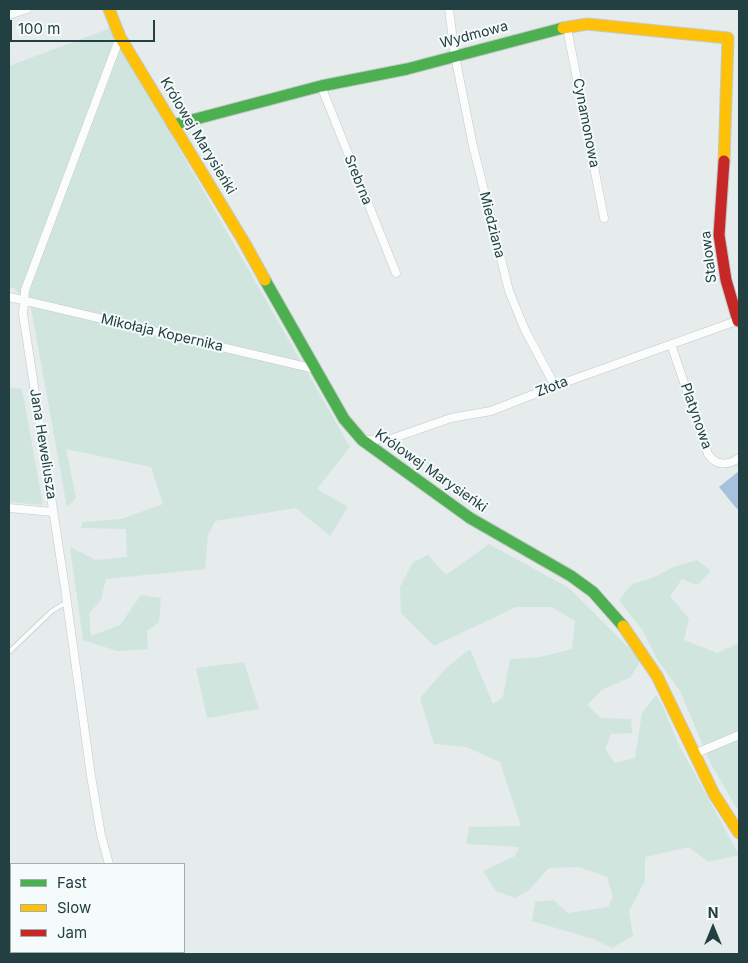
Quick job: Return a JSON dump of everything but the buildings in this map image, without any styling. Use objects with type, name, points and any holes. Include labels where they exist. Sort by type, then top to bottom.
[{"type":"street","points":[[9,14],[27,9]]},
{"type":"street","name":"Królowej Marysieńki","points":[[109,9],[120,37],[244,242],[314,370],[344,419],[362,440],[470,518],[571,576],[593,592],[629,632],[657,676],[714,794],[739,833]]},
{"type":"street","name":"Miedziana","points":[[449,9],[455,56],[473,146],[509,291],[525,330],[555,386]]},
{"type":"street","name":"Wydmowa","points":[[173,124],[321,86],[407,69],[548,31],[587,24],[728,38],[723,189]]},
{"type":"street","name":"Cynamonowa","points":[[567,28],[604,218]]},
{"type":"street","name":"Jana Heweliusza","points":[[109,863],[101,835],[91,776],[54,512],[26,333],[23,301],[32,272],[120,37]]},
{"type":"street","name":"Srebrna","points":[[321,86],[396,274]]},
{"type":"street","name":"Stalowa","points":[[723,189],[719,235],[726,280],[738,320]]},
{"type":"street","name":"Mikołaja Kopernika","points":[[9,297],[314,370]]},
{"type":"street","name":"Złota","points":[[362,440],[391,439],[451,418],[490,411],[738,320]]},
{"type":"street","name":"Platynowa","points":[[671,344],[708,454],[712,460],[721,464],[729,464],[739,458]]},
{"type":"street","points":[[9,508],[54,512]]},
{"type":"street","points":[[694,754],[739,735]]},
{"type":"lane","points":[[9,652],[52,611],[67,602]]},
{"type":"green space","points":[[116,26],[172,136],[350,447],[317,489],[348,507],[330,536],[296,508],[215,521],[208,535],[205,569],[106,579],[101,600],[89,614],[91,636],[120,625],[141,595],[161,598],[159,622],[147,631],[148,649],[117,651],[83,640],[70,547],[96,560],[127,557],[126,529],[81,528],[83,522],[121,519],[163,504],[151,467],[66,449],[76,498],[67,507],[31,308],[14,288],[9,287],[9,66]]},
{"type":"green space","points":[[9,387],[22,389],[43,505],[9,502]]},
{"type":"green space","points":[[489,544],[569,588],[641,660],[631,677],[602,690],[587,705],[601,718],[631,719],[632,733],[611,734],[605,749],[615,763],[635,758],[642,713],[656,695],[678,743],[739,855],[708,862],[689,847],[645,857],[645,881],[629,911],[633,936],[612,948],[593,939],[532,921],[535,902],[553,900],[568,913],[608,907],[613,897],[607,877],[579,867],[549,868],[529,890],[515,898],[496,891],[483,871],[515,856],[519,847],[466,844],[469,827],[521,826],[500,762],[466,747],[434,744],[420,698],[447,667],[470,649],[493,704],[503,697],[510,659],[540,657],[572,649],[575,621],[552,607],[516,607],[434,646],[401,613],[400,587],[413,562],[428,555],[446,575]]},
{"type":"green space","points":[[697,560],[711,571],[697,585],[682,579],[670,596],[689,619],[684,640],[717,653],[739,643],[739,809],[737,809],[711,764],[680,691],[657,659],[643,631],[619,600],[632,584],[652,578],[676,566]]},
{"type":"green space","points":[[244,662],[259,709],[207,718],[196,668]]},
{"type":"water","points":[[739,471],[739,507],[737,509],[719,487]]},
{"type":"traffic: fast","points":[[173,125],[321,86],[407,69],[563,28]]},
{"type":"traffic: fast","points":[[265,280],[344,419],[362,440],[470,518],[571,576],[593,592],[623,626]]},
{"type":"traffic: slow","points":[[109,9],[120,37],[265,280]]},
{"type":"traffic: slow","points":[[563,28],[587,24],[728,38],[724,161]]},
{"type":"traffic: slow","points":[[623,626],[657,676],[714,794],[739,833]]},
{"type":"traffic: jam","points":[[724,161],[719,235],[726,280],[738,321]]}]
